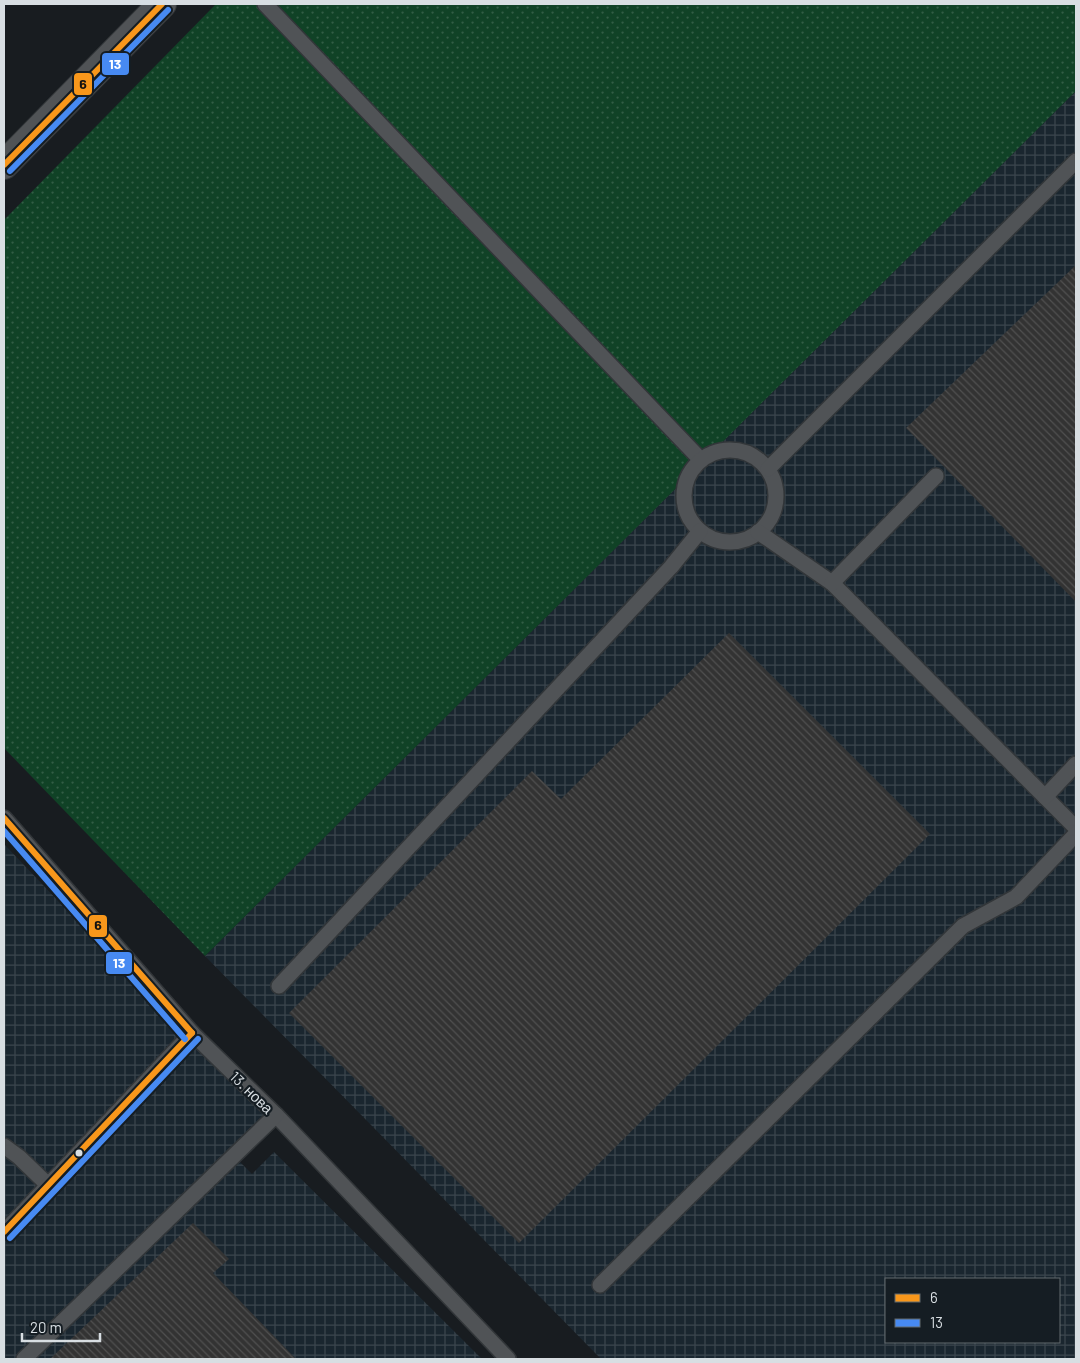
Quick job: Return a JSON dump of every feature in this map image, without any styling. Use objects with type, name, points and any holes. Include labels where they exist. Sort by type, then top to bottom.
[{"type":"main road","points":[[4,165],[162,4]]},
{"type":"lane","points":[[265,4],[701,460]]},
{"type":"lane","points":[[768,469],[1076,161]]},
{"type":"lane","points":[[729,450],[744,452],[758,458],[768,469],[774,482],[776,496],[774,510],[768,522],[758,532],[735,542],[723,541],[700,531],[691,521],[684,495],[686,482],[692,470],[701,460],[714,452],[729,450]]},
{"type":"lane","points":[[832,583],[936,476]]},
{"type":"lane","points":[[278,986],[671,567],[700,531]]},
{"type":"lane","points":[[758,532],[832,583],[1076,828]]},
{"type":"lane","points":[[1045,797],[1076,764]]},
{"type":"lane","name":"13. нова","points":[[4,818],[192,1033],[276,1115],[508,1359]]},
{"type":"lane","points":[[600,1285],[963,926],[1016,897],[1076,834]]},
{"type":"lane","points":[[4,1232],[192,1033]]},
{"type":"lane","points":[[24,1359],[276,1115]]},
{"type":"lane","points":[[4,1146],[19,1157],[48,1185]]},
{"type":"shaded area","points":[[1076,91],[1076,1359],[601,1359],[205,956]]},
{"type":"shaded area","points":[[4,844],[264,1115],[228,1150],[252,1174],[274,1152],[482,1359],[4,1359]]},
{"type":"green space","points":[[216,4],[1076,4],[1076,91],[205,956],[4,748],[4,220]]},
{"type":"building","points":[[1076,265],[1076,602],[906,428]]},
{"type":"building","points":[[729,633],[930,834],[519,1243],[289,1013],[532,771],[561,799]]},
{"type":"building","points":[[193,1223],[229,1259],[213,1273],[296,1359],[50,1359]]},
{"type":"transit line","name":"6","points":[[4,165],[162,4]]},
{"type":"transit line","name":"13","points":[[10,171],[168,10]]},
{"type":"transit line","name":"6","points":[[4,818],[192,1033]]},
{"type":"transit line","name":"13","points":[[4,831],[185,1039]]},
{"type":"transit line","name":"6","points":[[4,1232],[192,1033]]},
{"type":"transit line","name":"13","points":[[10,1238],[198,1039]]}]
